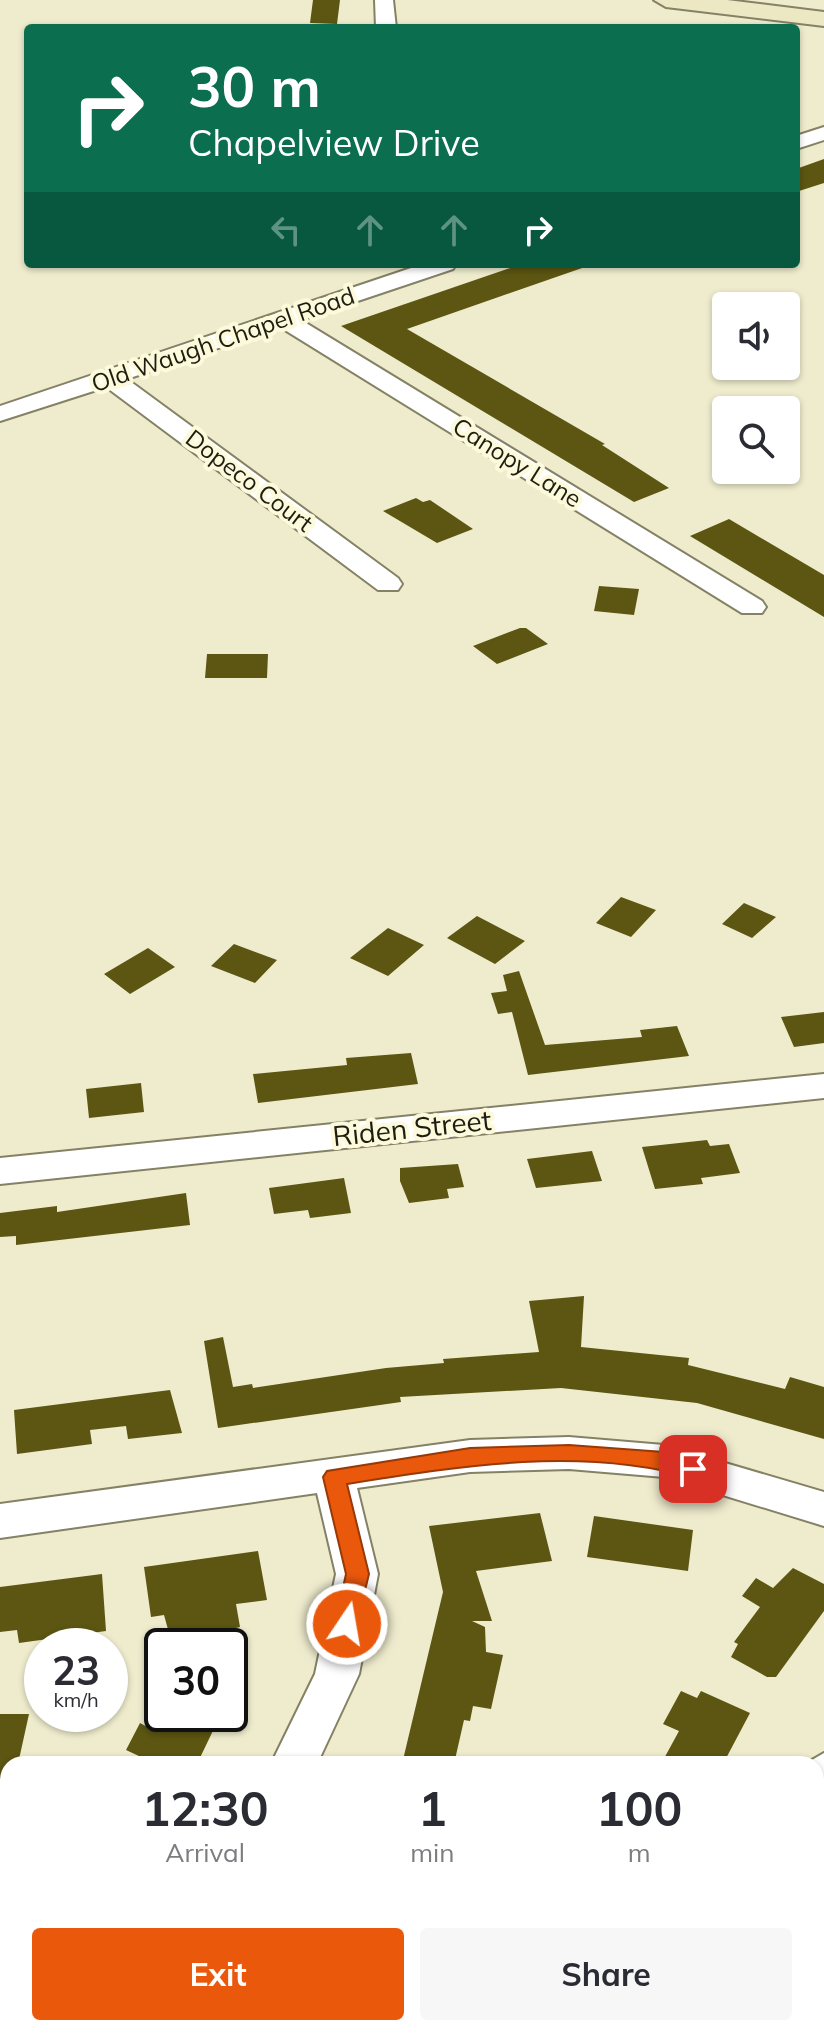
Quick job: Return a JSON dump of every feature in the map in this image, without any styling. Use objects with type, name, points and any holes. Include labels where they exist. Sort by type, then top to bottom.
[{"type":"main road","points":[[666,0],[824,19]]},
{"type":"main road","points":[[797,0],[824,3]]},
{"type":"street","points":[[384,0],[386,24]]},
{"type":"street","name":"Old Waugh Chapel Road","points":[[0,414],[433,268]]},
{"type":"street","name":"Canopy Lane","points":[[283,319],[752,607]]},
{"type":"street","name":"Dopeco Court","points":[[111,379],[388,584]]},
{"type":"street","name":"Riden Street","points":[[0,1171],[824,1086]]},
{"type":"street","points":[[0,1521],[470,1456],[569,1453],[664,1461],[824,1509]]},
{"type":"street","points":[[298,1756],[337,1674],[357,1574],[334,1477]]},
{"type":"building","points":[[313,0],[340,0],[337,24],[310,23]]},
{"type":"building","points":[[824,159],[824,183],[800,191],[800,168]]},
{"type":"building","points":[[510,268],[582,268],[407,329],[605,444],[602,445],[669,488],[634,502],[341,326]]},
{"type":"building","points":[[416,498],[423,502],[430,500],[473,529],[437,543],[383,511]]},
{"type":"building","points":[[729,519],[824,575],[824,617],[690,536]]},
{"type":"building","points":[[599,586],[639,589],[634,615],[594,611]]},
{"type":"building","points":[[526,628],[548,644],[497,664],[473,646]]},
{"type":"building","points":[[207,654],[268,654],[267,678],[205,678]]},
{"type":"building","points":[[621,897],[656,910],[631,937],[596,923]]},
{"type":"building","points":[[744,903],[776,917],[752,938],[722,924]]},
{"type":"building","points":[[477,916],[525,941],[495,964],[447,938]]},
{"type":"building","points":[[388,928],[424,945],[388,976],[350,958]]},
{"type":"building","points":[[234,944],[277,960],[255,983],[211,966]]},
{"type":"building","points":[[148,948],[175,967],[130,994],[104,974]]},
{"type":"building","points":[[519,971],[545,1045],[642,1037],[640,1030],[677,1026],[689,1056],[528,1075],[512,1012],[498,1014],[491,993],[507,991],[503,975]]},
{"type":"building","points":[[824,1012],[824,1043],[794,1047],[781,1017]]},
{"type":"building","points":[[411,1053],[418,1084],[258,1103],[253,1074],[347,1065],[346,1058]]},
{"type":"building","points":[[141,1083],[144,1112],[89,1118],[86,1089]]},
{"type":"building","points":[[707,1140],[710,1146],[729,1144],[740,1173],[701,1178],[703,1184],[655,1189],[642,1147]]},
{"type":"building","points":[[592,1151],[602,1181],[536,1188],[527,1159]]},
{"type":"building","points":[[458,1164],[464,1187],[447,1189],[449,1198],[409,1203],[400,1181],[400,1168]]},
{"type":"building","points":[[344,1178],[351,1213],[310,1218],[308,1210],[274,1214],[269,1188]]},
{"type":"building","points":[[186,1193],[190,1225],[16,1245],[16,1236],[0,1237],[0,1213],[57,1206],[57,1212]]},
{"type":"building","points":[[584,1296],[581,1347],[689,1358],[688,1365],[785,1389],[790,1377],[824,1387],[824,1439],[697,1403],[561,1388],[400,1397],[401,1402],[218,1428],[204,1341],[223,1337],[233,1387],[252,1384],[253,1388],[386,1368],[444,1363],[443,1359],[539,1352],[529,1301]]},
{"type":"building","points":[[170,1390],[182,1433],[128,1439],[126,1426],[90,1430],[92,1444],[17,1454],[14,1410]]},
{"type":"building","points":[[540,1513],[552,1561],[476,1571],[492,1621],[472,1621],[485,1627],[486,1652],[503,1655],[491,1709],[473,1706],[470,1721],[464,1720],[456,1756],[404,1756],[443,1592],[429,1526]]},
{"type":"building","points":[[594,1516],[693,1530],[688,1571],[587,1557]]},
{"type":"building","points":[[258,1551],[267,1600],[236,1604],[240,1627],[168,1628],[164,1615],[151,1617],[144,1567]]},
{"type":"building","points":[[793,1568],[824,1584],[824,1611],[776,1677],[767,1677],[731,1657],[738,1644],[734,1642],[760,1607],[742,1596],[756,1578],[773,1588]]},
{"type":"building","points":[[102,1574],[106,1628],[24,1628],[24,1642],[19,1643],[17,1630],[0,1632],[0,1587]]},
{"type":"building","points":[[681,1691],[697,1698],[701,1691],[750,1713],[727,1756],[665,1756],[679,1731],[663,1724]]},
{"type":"building","points":[[0,1714],[24,1714],[25,1732],[20,1756],[0,1756]]},
{"type":"building","points":[[140,1723],[144,1725],[144,1732],[212,1732],[201,1756],[139,1756],[126,1750]]},
{"type":"route","points":[[347,1624],[357,1574],[334,1477],[470,1456],[569,1453],[664,1461],[693,1469]]}]
